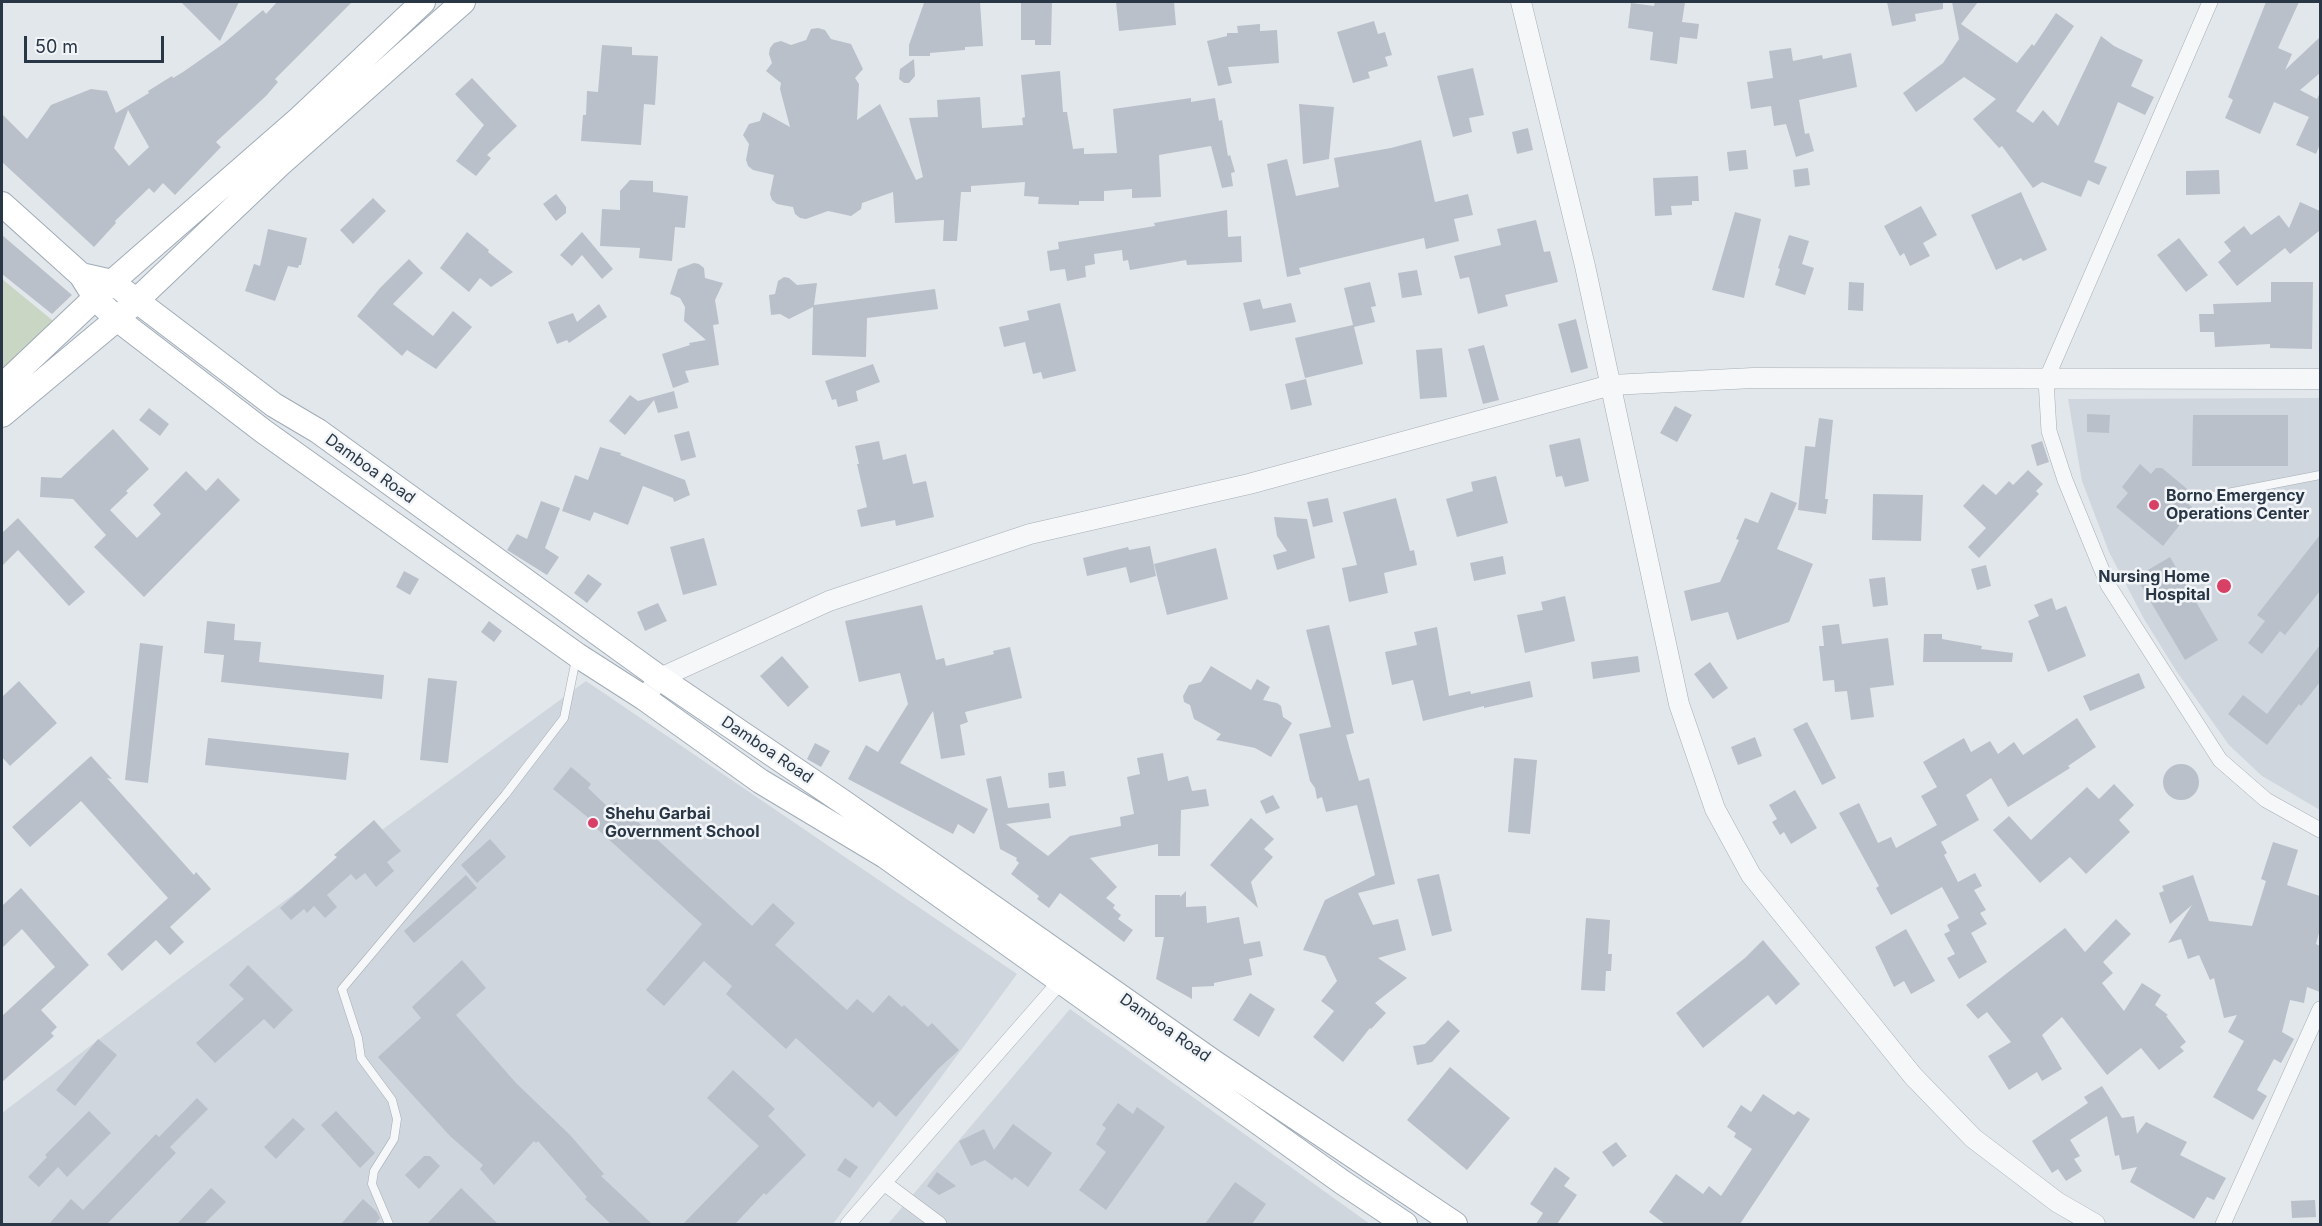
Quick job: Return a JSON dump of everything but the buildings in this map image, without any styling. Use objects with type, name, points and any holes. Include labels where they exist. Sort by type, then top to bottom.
[{"type":"main road","points":[[2,386],[104,291],[300,118],[423,2]]},
{"type":"main road","points":[[2,415],[117,319],[288,157],[463,2]]},
{"type":"main road","name":"Damboa Road","points":[[2,204],[81,274],[104,291],[135,300],[274,405],[318,431],[660,678],[843,802],[1322,1168],[1405,1224]]},
{"type":"main road","name":"Damboa Road","points":[[104,291],[117,319],[264,431],[577,655],[644,698],[759,781],[885,856],[1455,1224]]},
{"type":"street","points":[[1521,2],[1585,266],[1679,704],[1715,809],[1751,875],[1913,1076],[1973,1138],[2057,1202],[2094,1224]]},
{"type":"street","points":[[2210,2],[2046,380],[2049,431],[2065,480],[2108,585],[2220,759],[2266,800],[2320,830]]},
{"type":"street","points":[[644,698],[660,678],[829,601],[1030,534],[1249,484],[1611,386],[1753,378],[2320,379]]},
{"type":"street","points":[[849,1224],[1067,973]]},
{"type":"street","points":[[2223,1224],[2320,1009]]},
{"type":"street","points":[[884,1183],[939,1224]]},
{"type":"lane","points":[[2212,496],[2320,475]]},
{"type":"lane","points":[[388,1224],[372,1184],[374,1171],[394,1139],[397,1119],[392,1100],[361,1058],[358,1038],[342,988],[505,795],[564,718],[577,655]]},
{"type":"shaded area","name":"Nursing Home Hospital","points":[[2320,398],[2320,810],[2262,776],[2229,745],[2177,672],[2144,619],[2109,552],[2082,481],[2068,399]]},
{"type":"shaded area","name":"Shehu Garbai Government School","points":[[586,681],[1017,974],[833,1224],[2,1224],[2,1113],[198,964]]},
{"type":"shaded area","points":[[1070,1009],[1370,1224],[888,1224]]},
{"type":"green space","points":[[2,279],[63,329],[2,383]]},
{"type":"place","name":"Borno Emergency Operations Center","points":[[2154,505]]},
{"type":"place","name":"Nursing Home Hospital","points":[[2224,586]]},
{"type":"place","name":"Shehu Garbai Government School","points":[[593,823]]}]
